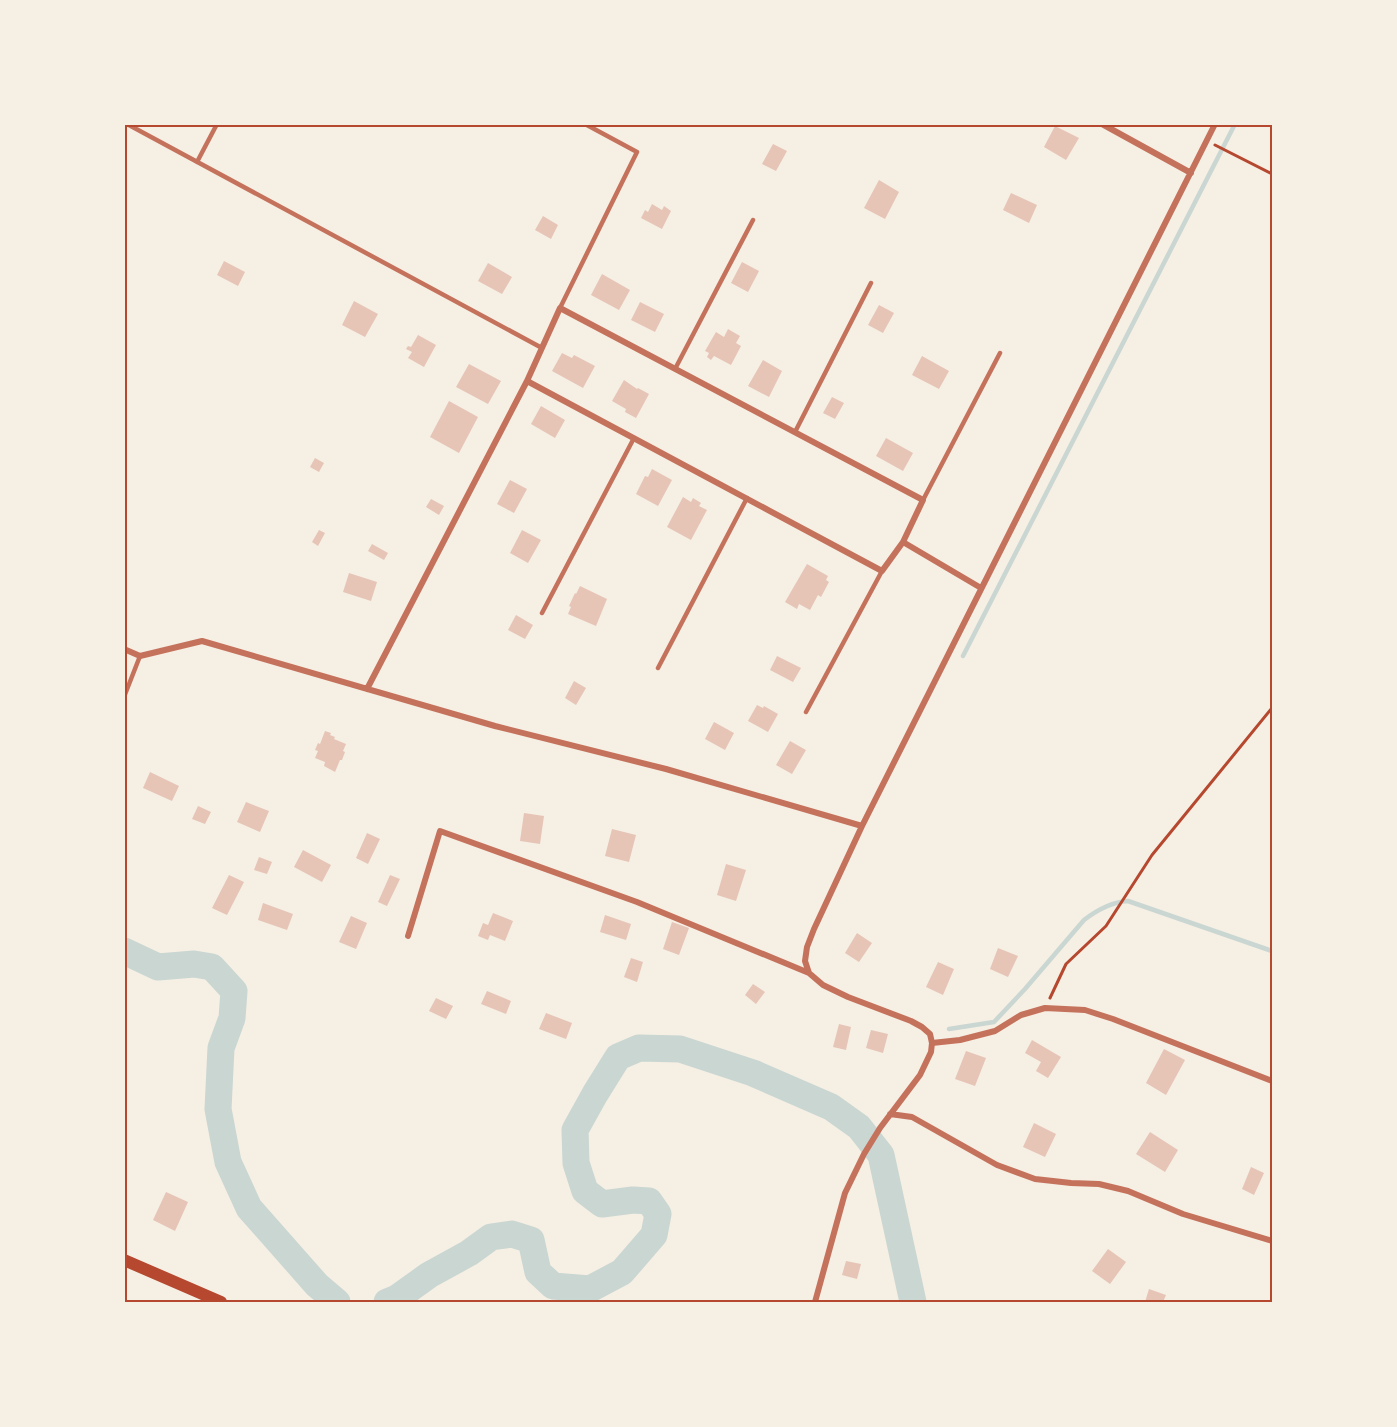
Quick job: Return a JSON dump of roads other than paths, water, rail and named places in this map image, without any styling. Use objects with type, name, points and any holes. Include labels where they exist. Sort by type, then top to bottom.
[{"type":"main road","points":[[124,1260],[221,1302]]},
{"type":"street","points":[[1102,124],[1191,173]]},
{"type":"street","points":[[809,973],[805,961],[807,947],[862,826],[1215,124]]},
{"type":"street","points":[[368,689],[527,381],[560,308],[923,500],[903,542],[882,571],[527,381]]},
{"type":"street","points":[[903,542],[981,588]]},
{"type":"street","points":[[124,649],[140,656],[202,641],[495,726],[666,769],[862,826]]},
{"type":"street","points":[[408,936],[440,831],[637,902],[809,973],[823,985],[911,1021],[930,1034],[931,1052],[920,1075],[880,1128],[845,1193],[815,1302]]},
{"type":"street","points":[[932,1043],[960,1040],[995,1031],[1021,1015],[1045,1008],[1085,1010],[1272,1082]]},
{"type":"street","points":[[890,1114],[912,1117],[997,1165],[1035,1179],[1099,1184],[1128,1191],[1183,1214],[1272,1241]]},
{"type":"lane","points":[[127,124],[542,348]]},
{"type":"lane","points":[[197,162],[217,124]]},
{"type":"lane","points":[[560,308],[637,152],[585,124]]},
{"type":"lane","points":[[675,369],[753,220]]},
{"type":"lane","points":[[795,432],[871,283]]},
{"type":"lane","points":[[923,500],[1000,353]]},
{"type":"lane","points":[[542,613],[634,438]]},
{"type":"lane","points":[[658,668],[747,498]]},
{"type":"lane","points":[[806,712],[882,571]]},
{"type":"lane","points":[[124,697],[140,656]]},
{"type":"waterway","points":[[963,656],[1235,124]]},
{"type":"waterway","points":[[949,1029],[994,1022],[1084,920],[1116,903],[1128,901],[1272,951]]},
{"type":"waterway","points":[[124,951],[158,967],[194,964],[212,967],[234,991],[232,1018],[221,1048],[218,1109],[228,1162],[249,1208],[317,1285],[337,1302]]},
{"type":"waterway","points":[[387,1302],[397,1298],[429,1275],[469,1253],[491,1237],[512,1234],[531,1240],[538,1272],[553,1286],[590,1289],[622,1272],[654,1235],[658,1214],[649,1201],[633,1200],[602,1204],[585,1191],[576,1163],[575,1130],[618,1057],[639,1048],[680,1049],[753,1073],[831,1107],[859,1127],[881,1155],[913,1302]]}]
